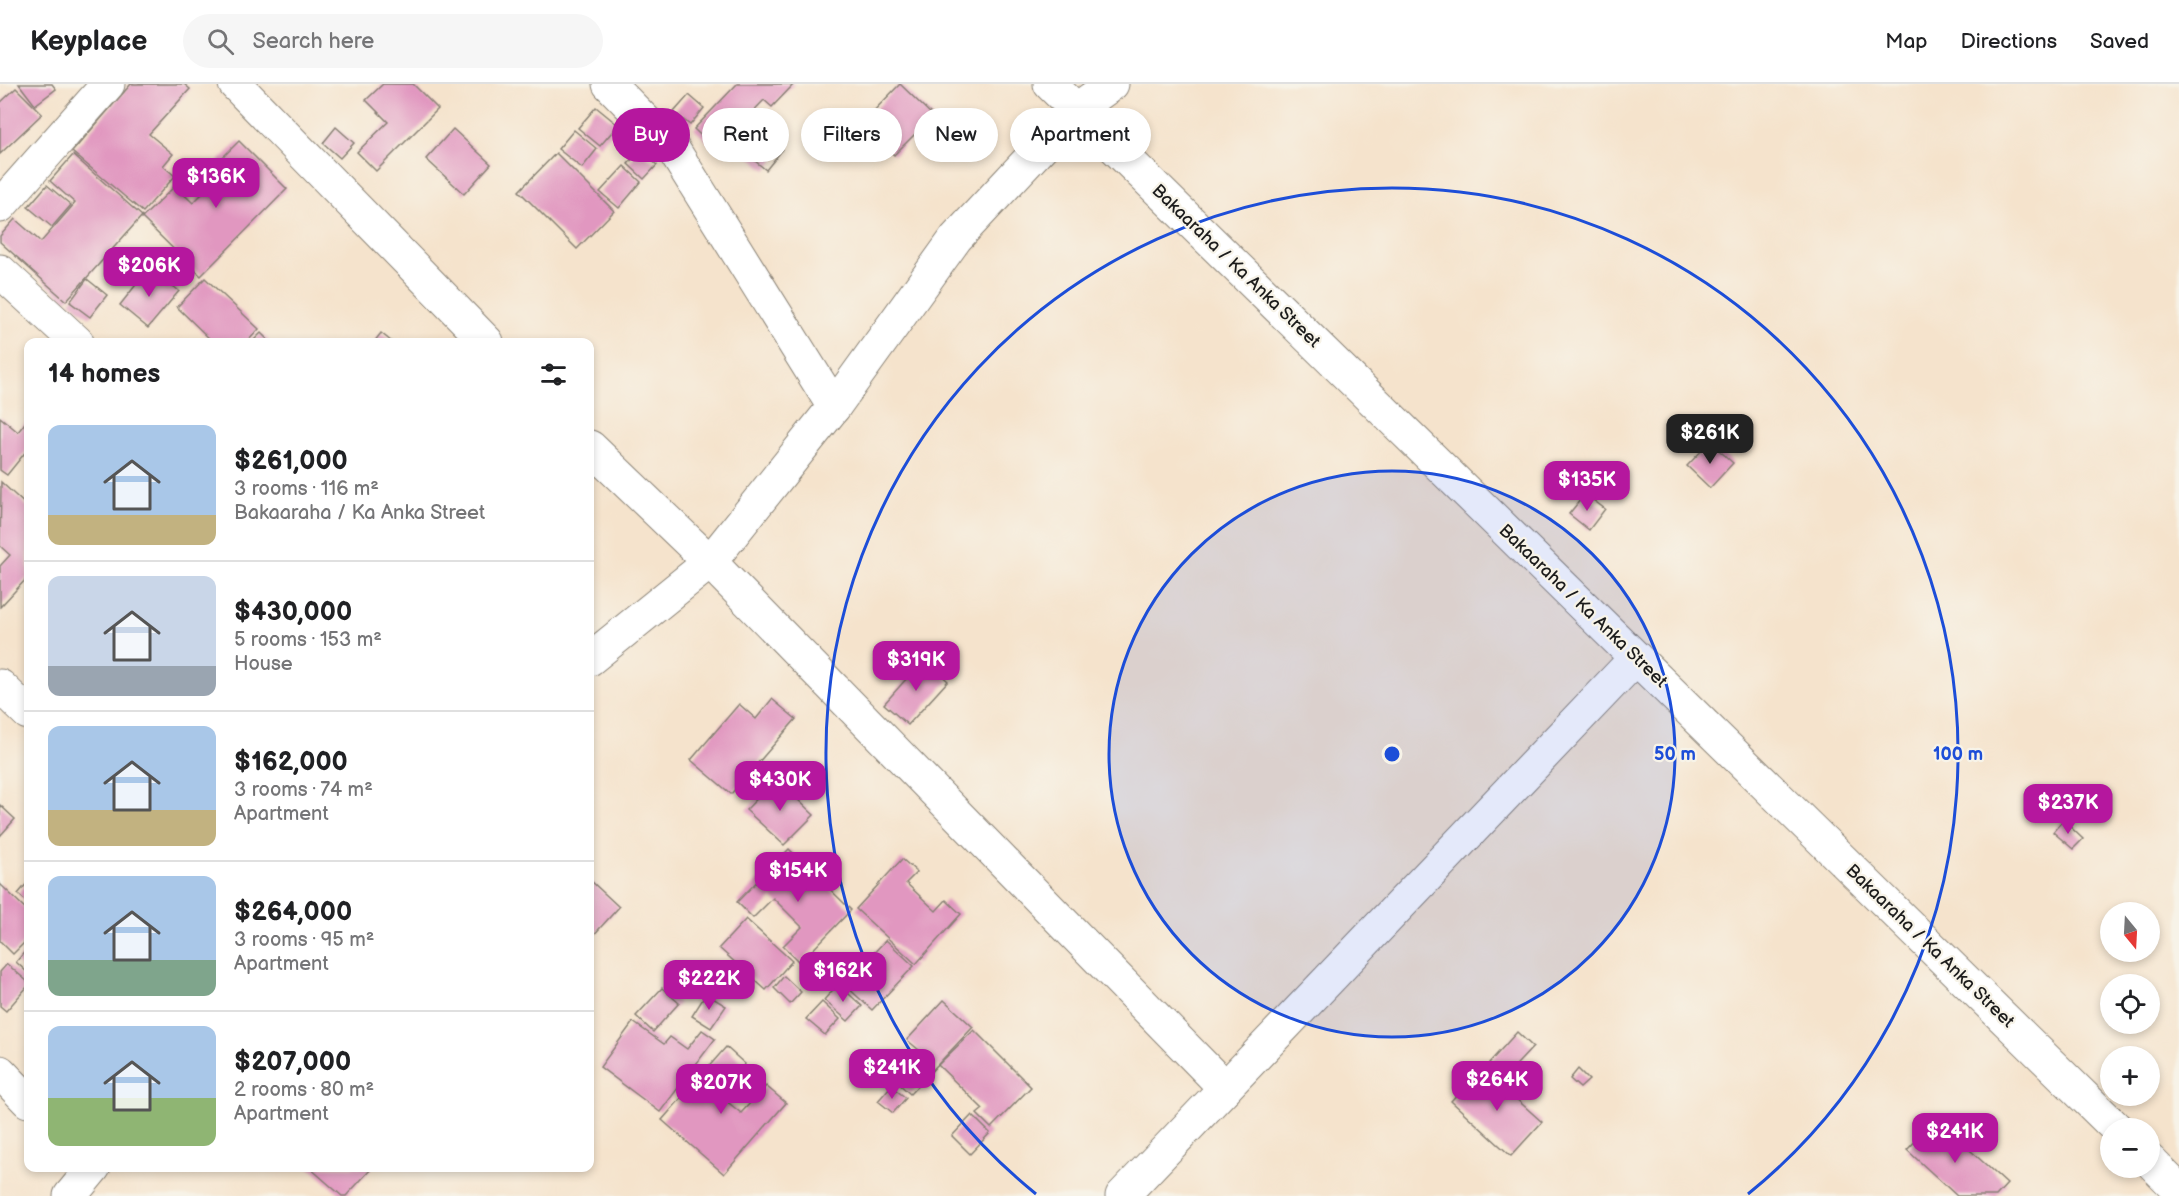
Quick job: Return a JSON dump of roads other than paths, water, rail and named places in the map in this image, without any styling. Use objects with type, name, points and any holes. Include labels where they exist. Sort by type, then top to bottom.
[{"type":"street","points":[[0,206],[108,84]]},
{"type":"street","points":[[235,84],[483,338]]},
{"type":"street","points":[[609,84],[673,149],[834,407]]},
{"type":"street","name":"Bakaaraha / Ka Anka Street","points":[[1050,84],[1074,108]]},
{"type":"street","points":[[1079,108],[1112,84]]},
{"type":"street","points":[[594,656],[710,562],[834,407],[956,238],[1027,162]]},
{"type":"street","name":"Bakaaraha / Ka Anka Street","points":[[1129,162],[2106,1118]]},
{"type":"street","points":[[0,271],[73,338]]},
{"type":"street","points":[[594,451],[710,562],[1225,1088]]},
{"type":"street","points":[[1122,1196],[1636,658]]},
{"type":"street","points":[[0,686],[24,709]]},
{"type":"street","points":[[0,1072],[24,1097]]},
{"type":"street","points":[[2160,1171],[2179,1190]]},
{"type":"street","points":[[70,1196],[91,1172]]}]
